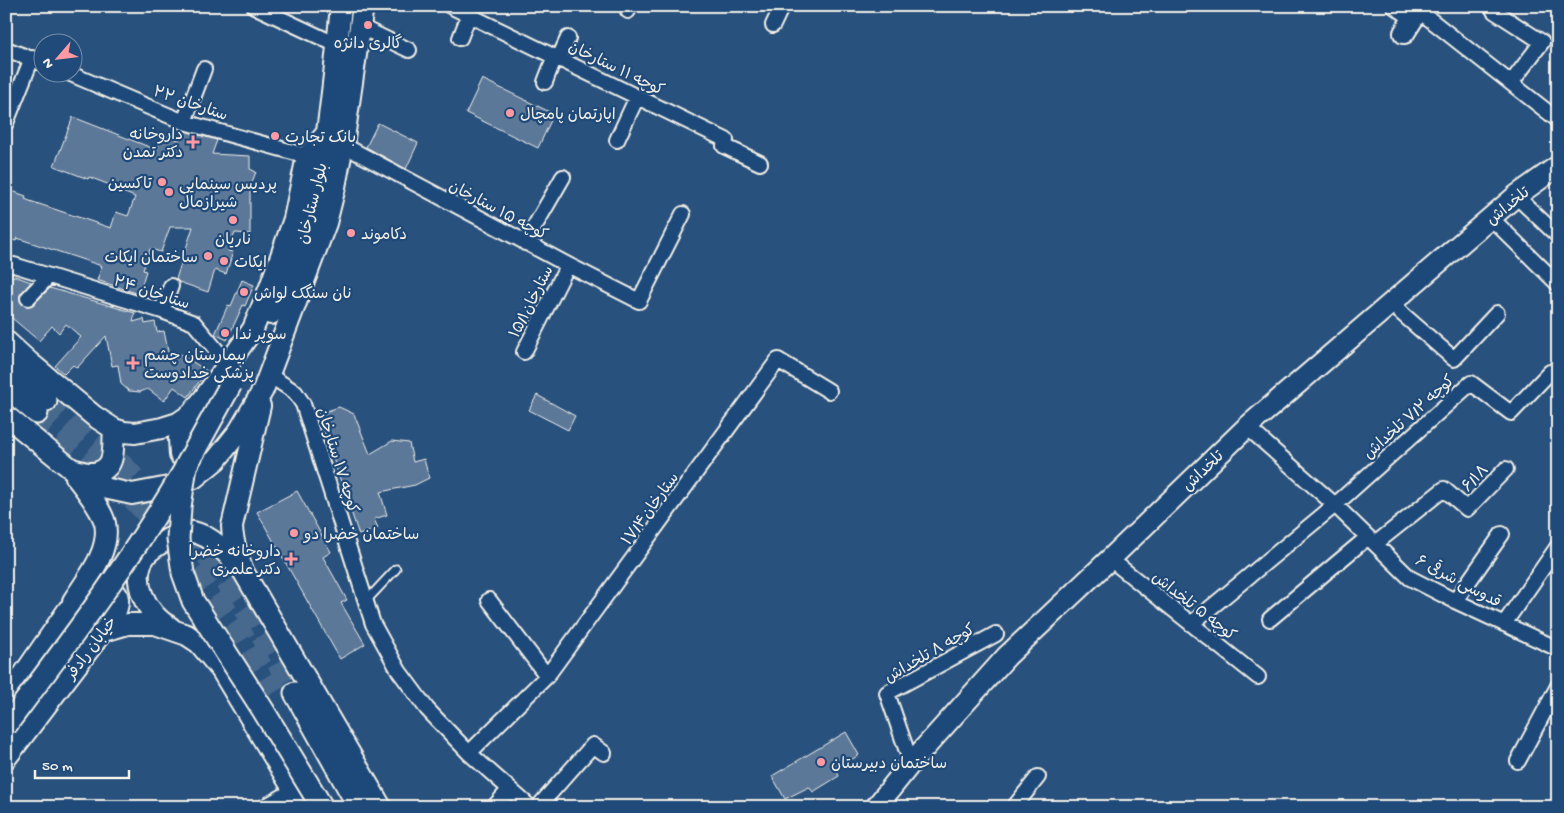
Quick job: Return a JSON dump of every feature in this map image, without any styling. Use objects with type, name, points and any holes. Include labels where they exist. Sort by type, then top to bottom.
[{"type":"main road","name":"بلوار ستارخان","points":[[231,384],[286,287],[314,201],[326,134],[341,6]]},
{"type":"main road","name":"بلوار ستارخان","points":[[266,383],[326,223],[343,145],[363,6]]},
{"type":"main road","points":[[220,454],[205,463],[190,464],[180,455],[179,439],[188,417],[204,398],[253,329],[294,219],[307,156],[326,134]]},
{"type":"main road","name":"تلخداش","points":[[878,806],[911,763],[1006,656],[1247,427],[1516,196],[1558,166]]},
{"type":"main road","points":[[6,341],[94,416],[114,428],[124,432],[135,433],[178,423],[188,417]]},
{"type":"main road","points":[[6,366],[42,407],[6,387]]},
{"type":"main road","points":[[6,416],[69,467],[96,485],[132,494],[174,486],[194,478],[216,460],[239,431],[266,383]]},
{"type":"main road","points":[[243,571],[232,536],[232,526],[266,383]]},
{"type":"main road","points":[[6,726],[112,583],[165,502],[231,384]]},
{"type":"main road","points":[[69,467],[92,474],[104,470],[112,457],[114,428]]},
{"type":"main road","points":[[186,466],[178,539],[187,588],[322,807]]},
{"type":"main road","points":[[68,610],[99,559],[106,534],[101,514],[69,467]]},
{"type":"main road","points":[[68,610],[110,574],[180,533],[192,532],[202,535],[220,546],[243,571],[381,807]]},
{"type":"main road","points":[[154,547],[141,565],[140,578],[145,601],[163,623],[200,643],[222,671],[299,798]]},
{"type":"main road","name":"خیابان رادفر","points":[[6,700],[68,610],[93,592],[107,587],[112,589],[118,598],[115,614],[6,758]]},
{"type":"main road","points":[[104,631],[128,624],[155,624],[187,635]]},
{"type":"main road","points":[[344,807],[289,697],[359,807]]},
{"type":"street","points":[[254,6],[337,45]]},
{"type":"street","name":"کوچه ۱۱ ستارخان","points":[[450,6],[468,12],[726,140],[724,146],[760,163]]},
{"type":"street","points":[[773,25],[782,6]]},
{"type":"street","points":[[1394,6],[1414,17],[1511,83],[1558,120]]},
{"type":"street","points":[[1494,11],[1542,42],[1511,83]]},
{"type":"street","points":[[460,38],[468,12]]},
{"type":"street","points":[[361,27],[409,50]]},
{"type":"street","points":[[545,82],[568,38]]},
{"type":"street","points":[[6,49],[32,59]]},
{"type":"street","points":[[184,122],[204,69]]},
{"type":"street","points":[[6,123],[32,71]]},
{"type":"street","name":"۲۲ ستارخان","points":[[82,79],[184,122],[307,156]]},
{"type":"street","points":[[617,140],[637,97]]},
{"type":"street","name":"کوچه ۱۵ ستارخان","points":[[343,145],[525,243],[639,301],[683,214]]},
{"type":"street","points":[[525,243],[563,177]]},
{"type":"street","points":[[1516,196],[1558,236]]},
{"type":"street","points":[[1491,218],[1558,284]]},
{"type":"street","name":"۲۴ ستارخان","points":[[10,265],[162,311],[194,323],[228,364]]},
{"type":"street","name":"ستارخان۱۵/۱","points":[[524,352],[568,265]]},
{"type":"street","points":[[28,298],[49,276]]},
{"type":"street","points":[[162,311],[171,286]]},
{"type":"street","points":[[1391,304],[1454,359],[1497,313]]},
{"type":"street","name":"ستارخان۱۷/۴","points":[[469,753],[547,676],[778,360],[830,391]]},
{"type":"street","name":"کوچه ۷/۲ تلخداش","points":[[1335,505],[1471,383],[1511,413],[1550,372]]},
{"type":"street","name":"کوچه ۱۷ ستارخان","points":[[266,383],[295,392],[303,404],[373,624],[399,671],[427,709],[469,753],[530,807]]},
{"type":"street","name":"قدوسی شرقی ۶","points":[[1247,427],[1335,505],[1410,578],[1558,649]]},
{"type":"street","name":"۶/۱۸","points":[[1371,541],[1444,489],[1467,509],[1506,469]]},
{"type":"street","points":[[1191,624],[1335,505]]},
{"type":"street","points":[[1455,601],[1502,534]]},
{"type":"street","points":[[1270,619],[1371,541]]},
{"type":"street","points":[[1504,624],[1558,546]]},
{"type":"street","name":"کوچه ۵ تلخداش","points":[[1110,559],[1258,677]]},
{"type":"street","points":[[489,600],[547,676]]},
{"type":"street","name":"کوچه ۸ تلخداش","points":[[911,763],[887,693],[996,634]]},
{"type":"street","points":[[1518,762],[1558,686]]},
{"type":"street","points":[[538,807],[593,744],[604,753]]},
{"type":"street","points":[[1014,807],[1038,777]]},
{"type":"street","points":[[494,807],[510,790]]},
{"type":"street","points":[[264,807],[299,798]]},
{"type":"lane","points":[[365,601],[396,569]]},
{"type":"building","name":"اپارتمان پامچال","points":[[482,79],[554,114],[538,148],[466,113]]},
{"type":"building","points":[[73,117],[157,150],[162,134],[179,140],[182,130],[217,140],[212,154],[250,156],[250,169],[256,172],[250,187],[250,234],[235,233],[228,251],[233,252],[226,274],[215,270],[208,292],[179,282],[176,279],[193,227],[170,227],[161,252],[150,249],[143,270],[146,271],[139,294],[97,280],[102,266],[17,238],[16,241],[6,238],[6,189],[26,196],[25,199],[30,201],[111,228],[116,212],[128,216],[135,197],[117,190],[118,188],[54,166]]},
{"type":"building","points":[[378,123],[418,143],[406,169],[366,147]]},
{"type":"building","points":[[6,276],[15,276],[31,282],[20,295],[20,301],[25,306],[34,304],[50,288],[135,313],[133,322],[144,319],[145,324],[155,322],[157,332],[164,331],[170,361],[177,352],[207,371],[188,397],[174,387],[164,401],[148,389],[140,392],[129,391],[121,384],[118,365],[112,366],[106,336],[77,368],[73,365],[64,374],[55,366],[81,337],[66,324],[59,333],[52,326],[39,341],[6,313]]},
{"type":"building","points":[[242,280],[254,285],[227,340],[215,334],[228,305],[231,306]]},
{"type":"building","points":[[537,395],[575,416],[568,430],[529,410]]},
{"type":"building","points":[[339,407],[354,414],[370,454],[392,441],[409,443],[413,462],[424,459],[429,478],[415,485],[380,492],[387,515],[374,519],[378,528],[359,535],[318,414]]},
{"type":"building","points":[[297,491],[331,552],[323,557],[347,600],[341,603],[365,644],[340,659],[257,512]]},
{"type":"building","name":"ساختمان دبیرستان","points":[[846,732],[859,755],[836,769],[839,776],[813,792],[809,787],[785,799],[772,776]]},
{"type":"tunnel","points":[[46,401],[123,465],[204,552],[252,620],[295,693]]},
{"type":"tunnel","points":[[37,413],[112,477],[197,568],[238,627],[277,691]]},
{"type":"place","name":"گالری دانژه","points":[[368,25]]},
{"type":"place","name":"اپارتمان پامچال","points":[[510,113]]},
{"type":"place","name":"بانک تجارت","points":[[275,136]]},
{"type":"place","name":"داروخانه دکتر تمدن","points":[[193,142]]},
{"type":"place","name":"تاکسین","points":[[162,182]]},
{"type":"place","name":"پردیس سینمایی شیرازمال","points":[[169,192]]},
{"type":"place","name":"ناریان","points":[[233,220]]},
{"type":"place","name":"دکاموند","points":[[351,233]]},
{"type":"place","name":"ساختمان ایکات","points":[[208,256]]},
{"type":"place","name":"ايكات","points":[[224,261]]},
{"type":"place","name":"نان سنگک لواش","points":[[244,292]]},
{"type":"place","name":"سوپر ندا","points":[[225,333]]},
{"type":"place","name":"بیمارستان چشم پزشکی خدادوست","points":[[133,363]]},
{"type":"place","name":"ساختمان خضرا دو","points":[[294,533]]},
{"type":"place","name":"داروخانه خضرا دکتر علمری","points":[[291,559]]},
{"type":"place","name":"ساختمان دبیرستان","points":[[821,762]]}]
